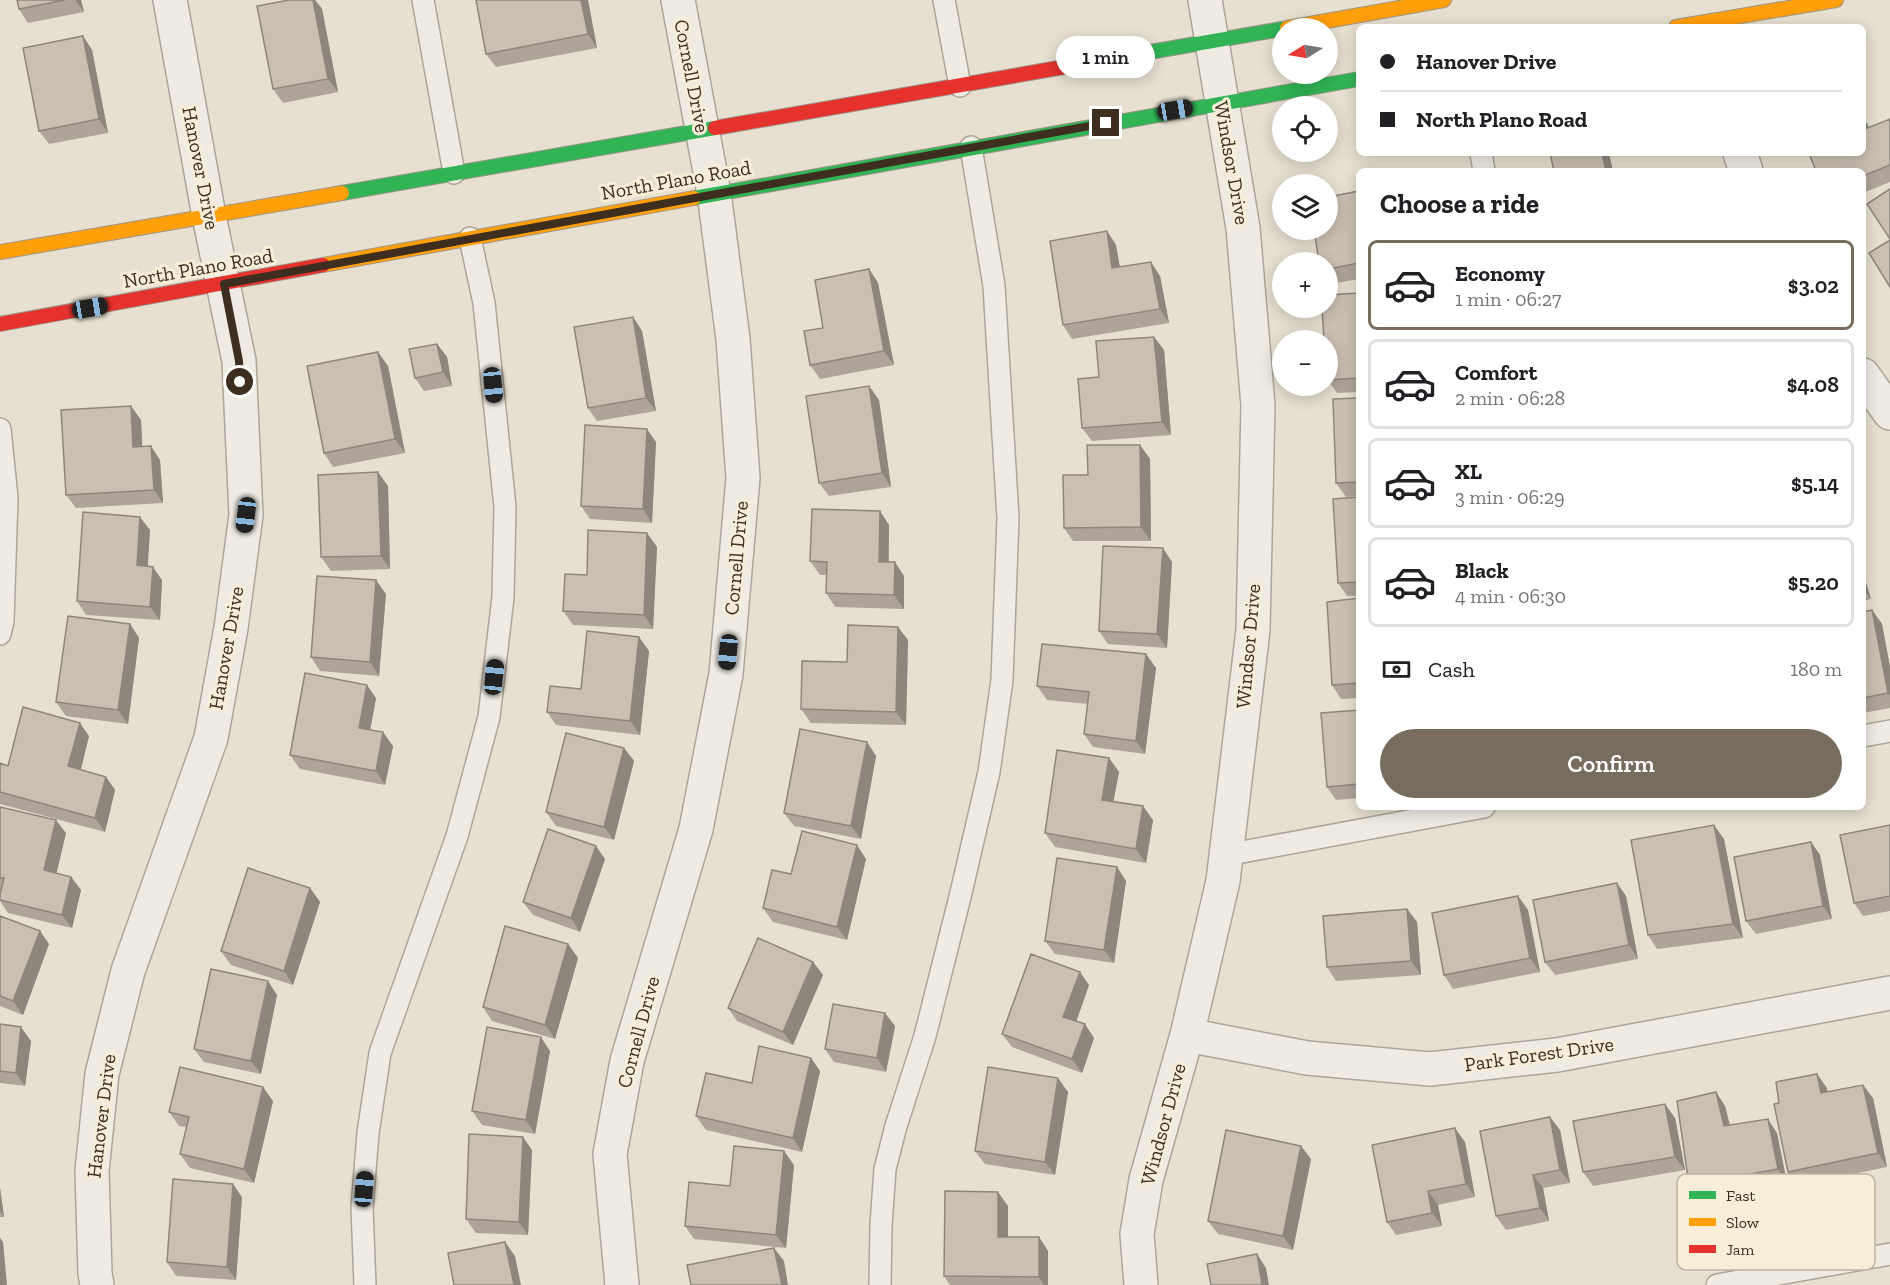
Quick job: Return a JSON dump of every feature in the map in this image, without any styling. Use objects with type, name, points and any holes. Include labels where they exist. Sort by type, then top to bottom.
[{"type":"main road","points":[[1338,19],[1444,0]]},
{"type":"main road","points":[[1699,19],[1836,0]]},
{"type":"main road","points":[[0,252],[1272,31]]},
{"type":"main road","name":"North Plano Road","points":[[0,324],[714,193],[1356,80]]},
{"type":"street","name":"Hanover Drive","points":[[97,1285],[92,1172],[102,1074],[128,970],[210,738],[231,628],[246,515],[239,361],[209,216],[170,0]]},
{"type":"street","name":"Cornell Drive","points":[[622,1285],[610,1154],[627,1060],[698,818],[726,674],[743,478],[733,339],[714,193],[678,0]]},
{"type":"street","name":"Windsor Drive","points":[[1141,1285],[1137,1234],[1146,1180],[1187,1035],[1223,881],[1253,630],[1258,405],[1243,228],[1205,0]]},
{"type":"street","points":[[1866,379],[1890,413]]},
{"type":"street","name":"Park Forest Drive","points":[[1187,1035],[1307,1058],[1430,1069],[1557,1055],[1890,993]]},
{"type":"lane","points":[[423,0],[454,173]]},
{"type":"lane","points":[[944,0],[960,86]]},
{"type":"lane","points":[[880,1285],[885,1169],[896,1126],[925,1036],[960,897],[989,772],[1002,680],[1008,518],[994,286],[971,147]]},
{"type":"lane","points":[[365,1285],[362,1208],[368,1133],[380,1053],[458,836],[489,717],[503,597],[505,507],[484,303],[470,238]]},
{"type":"lane","points":[[0,429],[7,498],[3,621],[0,634]]},
{"type":"lane","points":[[1866,735],[1890,731]]},
{"type":"lane","points":[[1226,855],[1468,810]]},
{"type":"lane","points":[[1875,1257],[1890,1254]]},
{"type":"lane","points":[[1717,1285],[1801,1270]]},
{"type":"building","points":[[17,0],[65,0],[19,9]]},
{"type":"building","points":[[289,0],[313,0],[328,79],[273,89],[257,6]]},
{"type":"building","points":[[476,0],[581,0],[588,34],[486,54]]},
{"type":"building","points":[[83,36],[99,119],[39,131],[23,48]]},
{"type":"building","points":[[1890,119],[1890,165],[1866,175],[1866,168],[1815,168],[1810,156],[1866,156],[1866,129]]},
{"type":"building","points":[[1551,156],[1603,156],[1605,168],[1553,168]]},
{"type":"building","points":[[1890,189],[1890,239],[1867,204]]},
{"type":"building","points":[[1356,192],[1356,264],[1338,267],[1338,252],[1317,252],[1316,240],[1338,240],[1338,195]]},
{"type":"building","points":[[1107,231],[1112,268],[1151,262],[1160,309],[1063,325],[1050,241]]},
{"type":"building","points":[[1890,240],[1890,287],[1869,253]]},
{"type":"building","points":[[869,269],[884,351],[810,365],[804,331],[823,328],[815,280]]},
{"type":"building","points":[[1356,293],[1356,378],[1338,379],[1338,330],[1323,330],[1323,318],[1338,318],[1338,294]]},
{"type":"building","points":[[633,317],[646,398],[588,408],[574,327]]},
{"type":"building","points":[[1154,337],[1162,422],[1082,428],[1078,379],[1099,377],[1096,341]]},
{"type":"building","points":[[437,344],[443,372],[415,378],[409,349]]},
{"type":"building","points":[[378,352],[395,439],[324,453],[307,366]]},
{"type":"building","points":[[869,386],[882,473],[819,483],[806,396]]},
{"type":"building","points":[[1356,398],[1356,482],[1336,483],[1333,399]]},
{"type":"building","points":[[131,406],[133,447],[151,446],[154,490],[66,495],[61,410]]},
{"type":"building","points":[[585,425],[647,429],[643,509],[581,506]]},
{"type":"building","points":[[1087,445],[1140,445],[1141,527],[1064,528],[1063,475],[1088,475]]},
{"type":"building","points":[[378,472],[381,556],[321,557],[318,475]]},
{"type":"building","points":[[1356,497],[1356,582],[1338,583],[1333,499]]},
{"type":"building","points":[[812,509],[880,511],[879,562],[895,562],[894,595],[826,593],[827,562],[810,561]]},
{"type":"building","points":[[83,512],[140,517],[137,565],[153,567],[150,607],[77,601]]},
{"type":"building","points":[[588,530],[647,533],[644,615],[563,611],[565,574],[587,575]]},
{"type":"building","points":[[1103,546],[1163,548],[1157,634],[1099,631]]},
{"type":"building","points":[[317,576],[376,580],[370,662],[311,657]]},
{"type":"building","points":[[1356,598],[1356,683],[1332,685],[1327,602]]},
{"type":"building","points":[[1872,610],[1888,693],[1866,697],[1866,611]]},
{"type":"building","points":[[68,616],[130,624],[118,710],[56,702]]},
{"type":"building","points":[[848,625],[898,627],[896,712],[801,709],[802,661],[847,662]]},
{"type":"building","points":[[587,631],[639,637],[630,721],[547,712],[550,686],[581,689]]},
{"type":"building","points":[[1042,644],[1146,654],[1136,741],[1084,734],[1089,692],[1037,686]]},
{"type":"building","points":[[305,673],[367,685],[359,728],[383,732],[376,771],[290,755]]},
{"type":"building","points":[[23,707],[80,723],[68,766],[106,777],[95,818],[0,792],[0,763],[8,766]]},
{"type":"building","points":[[1356,710],[1356,784],[1327,787],[1321,713]]},
{"type":"building","points":[[800,729],[867,742],[851,826],[784,813]]},
{"type":"building","points":[[566,733],[624,748],[604,827],[546,812]]},
{"type":"building","points":[[1057,750],[1109,758],[1102,800],[1143,806],[1136,849],[1045,833]]},
{"type":"building","points":[[0,807],[56,820],[44,870],[71,877],[62,915],[0,900],[4,878],[0,878]]},
{"type":"building","points":[[1714,825],[1733,924],[1648,935],[1631,840]]},
{"type":"building","points":[[1890,825],[1890,896],[1854,903],[1840,835]]},
{"type":"building","points":[[548,829],[596,846],[571,918],[523,902]]},
{"type":"building","points":[[802,831],[857,845],[837,927],[763,908],[772,870],[791,874]]},
{"type":"building","points":[[1811,842],[1823,906],[1746,921],[1734,857]]},
{"type":"building","points":[[1057,858],[1117,867],[1104,950],[1045,941]]},
{"type":"building","points":[[248,868],[310,888],[284,971],[221,951]]},
{"type":"building","points":[[1617,883],[1629,945],[1545,962],[1533,900]]},
{"type":"building","points":[[1518,896],[1530,958],[1444,975],[1432,913]]},
{"type":"building","points":[[1407,909],[1411,961],[1327,967],[1323,916]]},
{"type":"building","points":[[0,916],[40,931],[13,1001],[0,996]]},
{"type":"building","points":[[505,926],[568,944],[545,1025],[483,1007]]},
{"type":"building","points":[[758,938],[813,962],[783,1032],[728,1008]]},
{"type":"building","points":[[1031,954],[1080,972],[1063,1017],[1085,1024],[1072,1059],[1002,1034]]},
{"type":"building","points":[[211,969],[268,981],[251,1061],[194,1049]]},
{"type":"building","points":[[833,1004],[885,1013],[877,1058],[825,1049]]},
{"type":"building","points":[[0,1024],[21,1027],[16,1073],[0,1071]]},
{"type":"building","points":[[487,1027],[541,1037],[526,1120],[472,1111]]},
{"type":"building","points":[[759,1046],[811,1058],[793,1138],[696,1116],[706,1073],[752,1083]]},
{"type":"building","points":[[180,1067],[263,1087],[244,1169],[180,1154],[189,1117],[169,1112]]},
{"type":"building","points":[[988,1067],[1058,1078],[1045,1162],[975,1151]]},
{"type":"building","points":[[1817,1074],[1821,1093],[1863,1085],[1878,1153],[1788,1172],[1774,1104],[1779,1103],[1776,1082]]},
{"type":"building","points":[[1716,1092],[1724,1126],[1768,1119],[1778,1169],[1750,1174],[1687,1174],[1677,1101]]},
{"type":"building","points":[[1665,1104],[1675,1157],[1583,1172],[1573,1121]]},
{"type":"building","points":[[1550,1117],[1560,1170],[1533,1175],[1540,1208],[1496,1216],[1480,1131]]},
{"type":"building","points":[[1455,1128],[1466,1184],[1428,1191],[1432,1213],[1387,1222],[1372,1145]]},
{"type":"building","points":[[1226,1130],[1301,1146],[1283,1236],[1208,1221]]},
{"type":"building","points":[[469,1134],[523,1137],[519,1222],[466,1219]]},
{"type":"building","points":[[734,1146],[784,1151],[776,1235],[685,1226],[689,1182],[730,1186]]},
{"type":"building","points":[[173,1179],[233,1184],[227,1267],[167,1262]]},
{"type":"building","points":[[945,1191],[998,1192],[998,1237],[1039,1237],[1039,1277],[944,1276]]},
{"type":"building","points":[[505,1242],[514,1285],[454,1285],[448,1253]]},
{"type":"building","points":[[774,1248],[782,1285],[691,1285],[687,1265]]},
{"type":"building","points":[[1257,1254],[1262,1285],[1211,1285],[1207,1264]]},
{"type":"traffic: fast","points":[[1064,67],[1272,31]]},
{"type":"traffic: fast","points":[[694,198],[1356,80]]},
{"type":"traffic: fast","points":[[342,193],[715,128]]},
{"type":"traffic: slow","points":[[1338,19],[1444,0]]},
{"type":"traffic: slow","points":[[1694,24],[1836,0]]},
{"type":"traffic: slow","points":[[0,252],[342,193]]},
{"type":"traffic: slow","points":[[323,265],[694,198]]},
{"type":"traffic: jam","points":[[715,128],[1064,67]]},
{"type":"traffic: jam","points":[[0,324],[323,265]]},
{"type":"route","points":[[240,382],[239,361],[224,284],[1106,123]]}]
